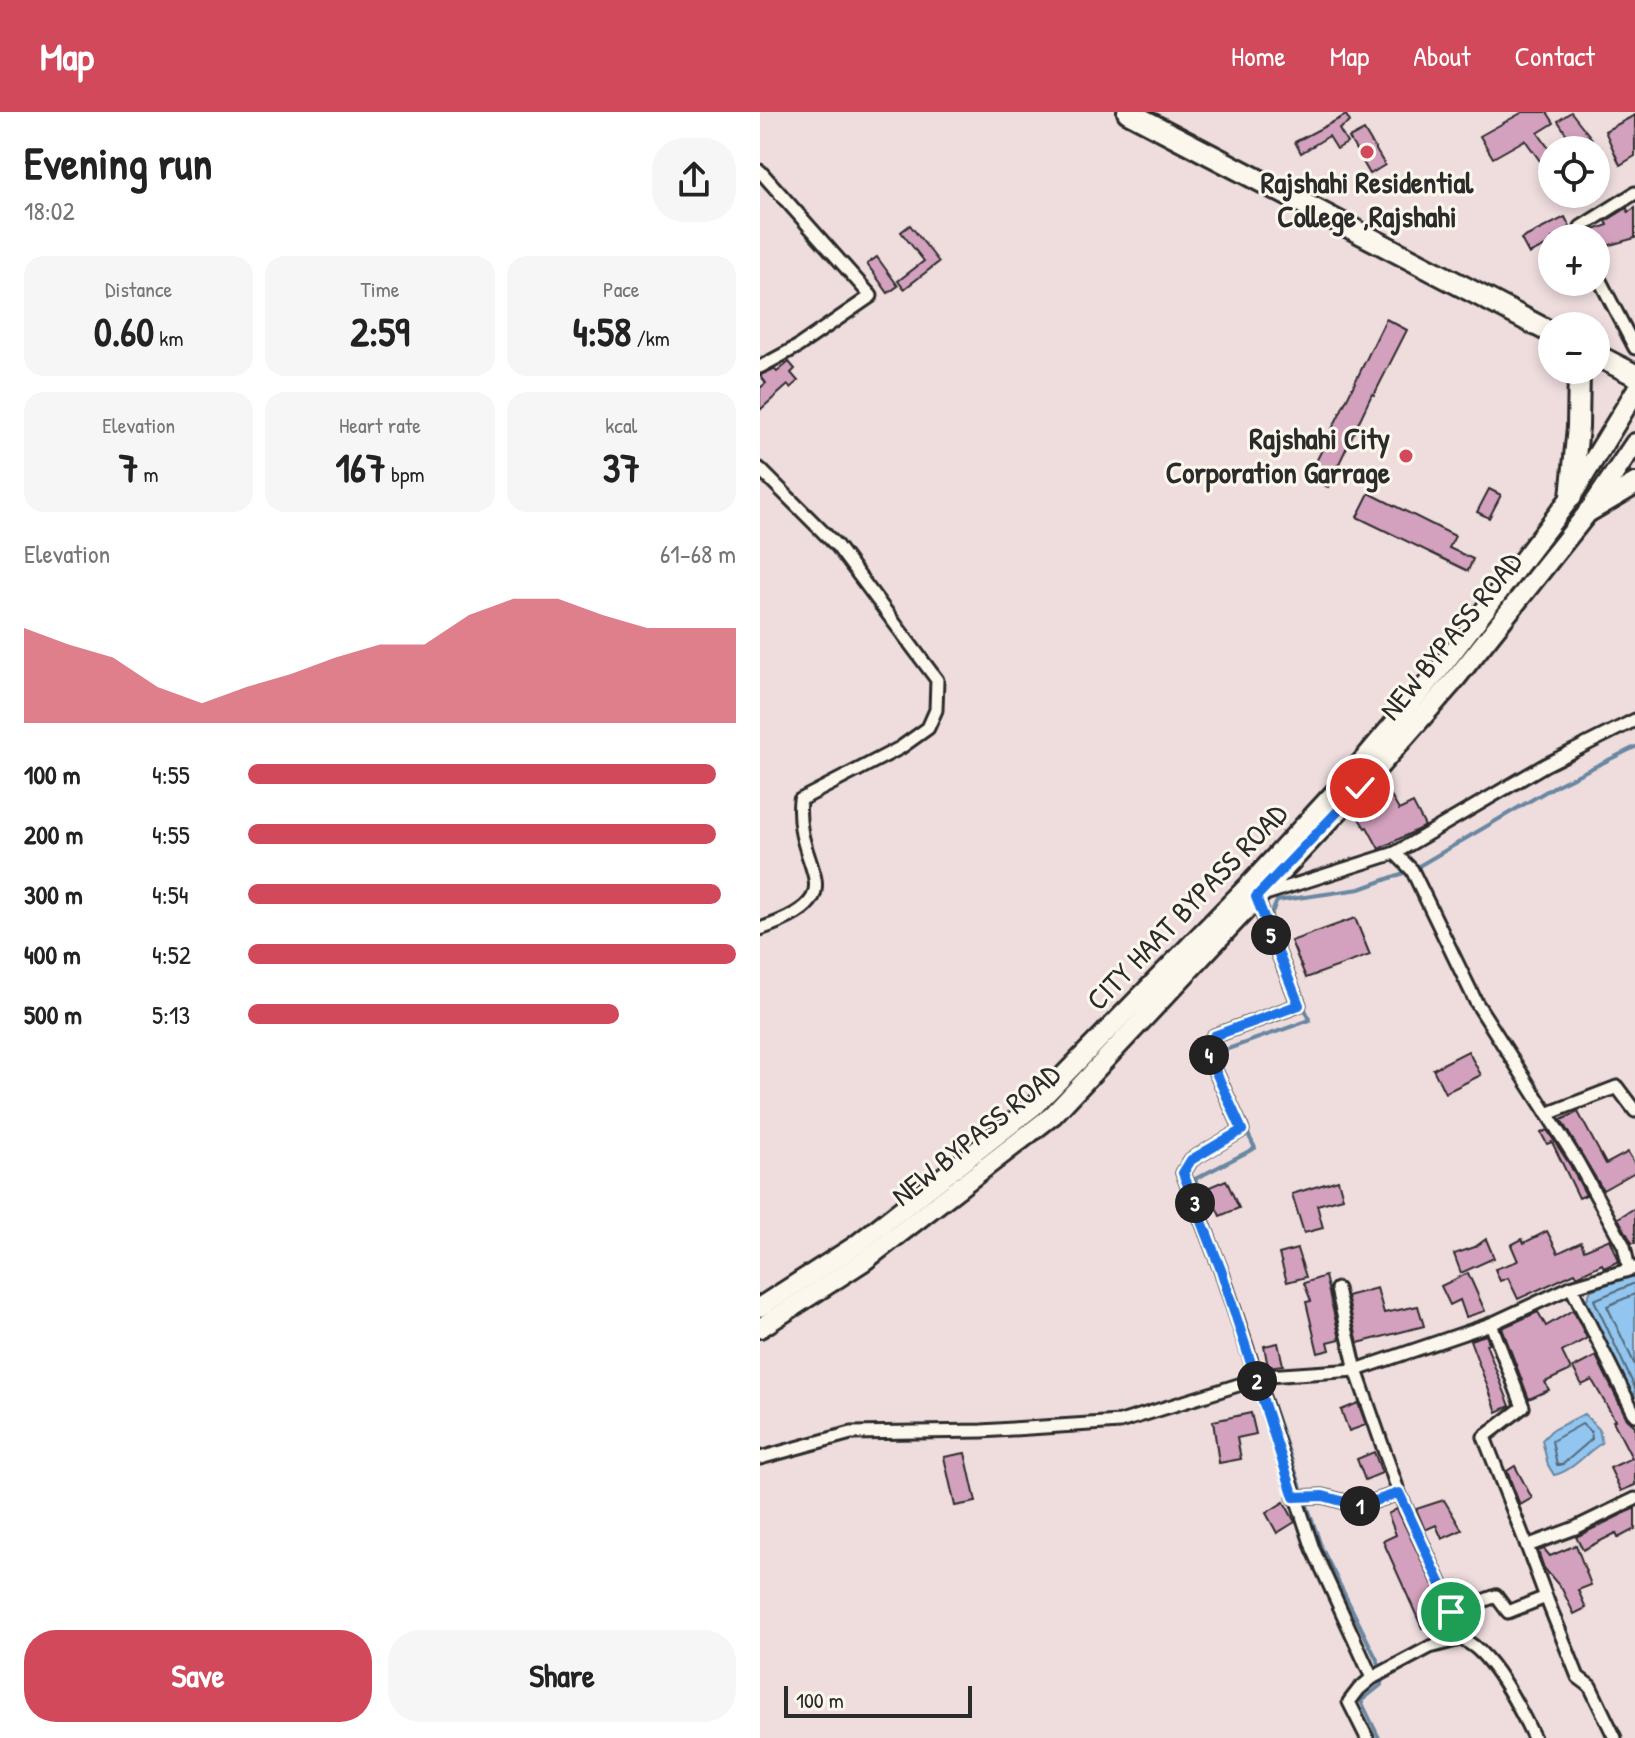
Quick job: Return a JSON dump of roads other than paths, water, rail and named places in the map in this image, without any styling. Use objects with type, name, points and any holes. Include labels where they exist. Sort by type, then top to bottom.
[{"type":"highway","points":[[1128,112],[1538,326]]},
{"type":"highway","points":[[1610,362],[1635,375]]},
{"type":"highway","points":[[1571,497],[1579,384]]},
{"type":"highway","points":[[1589,511],[1635,484]]},
{"type":"main road","name":"CITY HAAT BYPASS ROAD","points":[[760,1307],[855,1246],[1034,1106],[1349,777],[1439,670],[1571,497],[1635,392]]},
{"type":"main road","name":"NEW BYPASS ROAD","points":[[760,1328],[864,1261],[1053,1115],[1360,788],[1453,682],[1589,511],[1635,443]]},
{"type":"street","points":[[760,171],[871,296],[797,347],[760,367]]},
{"type":"street","points":[[1586,224],[1635,193]]},
{"type":"street","points":[[1608,296],[1635,348]]},
{"type":"street","points":[[760,469],[837,546],[937,680],[936,710],[928,728],[900,748],[800,800],[798,819],[816,887],[810,906],[793,918],[760,929]]},
{"type":"street","points":[[1372,1678],[1313,1549],[1294,1497],[1260,1378],[1183,1173],[1191,1160],[1242,1130],[1205,1048],[1214,1036],[1299,1005],[1256,897],[1395,853],[1545,765],[1635,720]]},
{"type":"street","points":[[760,1458],[851,1433],[982,1431],[1120,1422],[1260,1378],[1356,1370],[1491,1324],[1571,1287],[1632,1268],[1624,1246],[1547,1114],[1476,1002],[1412,870],[1395,853]]},
{"type":"street","points":[[1547,1114],[1617,1087],[1635,1111]]},
{"type":"street","points":[[1571,1287],[1635,1415]]},
{"type":"street","points":[[1337,1289],[1356,1370],[1399,1493],[1449,1602],[1463,1608]]},
{"type":"street","points":[[1491,1324],[1523,1407],[1484,1437],[1578,1677],[1590,1686],[1615,1738]]},
{"type":"street","points":[[1294,1497],[1323,1496],[1360,1506],[1399,1493]]},
{"type":"street","points":[[1527,1546],[1575,1528],[1635,1499]]},
{"type":"street","points":[[1460,1639],[1451,1612],[1496,1596],[1508,1612],[1546,1597]]},
{"type":"street","points":[[1367,1738],[1349,1702],[1359,1689],[1372,1678],[1430,1647],[1460,1639],[1471,1642],[1512,1694],[1534,1738]]},
{"type":"water","points":[[1635,1275],[1635,1405],[1586,1301],[1591,1290]]},
{"type":"water","points":[[1584,1414],[1599,1429],[1602,1443],[1567,1470],[1554,1475],[1548,1465],[1542,1440],[1552,1430]]},
{"type":"waterway","points":[[1269,919],[1277,901],[1360,889],[1412,870],[1557,785],[1635,747]]},
{"type":"waterway","points":[[1217,1064],[1225,1050],[1310,1020],[1303,1005]]},
{"type":"waterway","points":[[1246,1130],[1255,1148],[1195,1179],[1322,1549],[1382,1670],[1381,1685],[1361,1701],[1379,1738]]},
{"type":"place","name":"Rajshahi Residential College ,Rajshahi","points":[[1367,152]]},
{"type":"place","name":"Rajshahi City Corporation Garrage","points":[[1406,456]]}]
